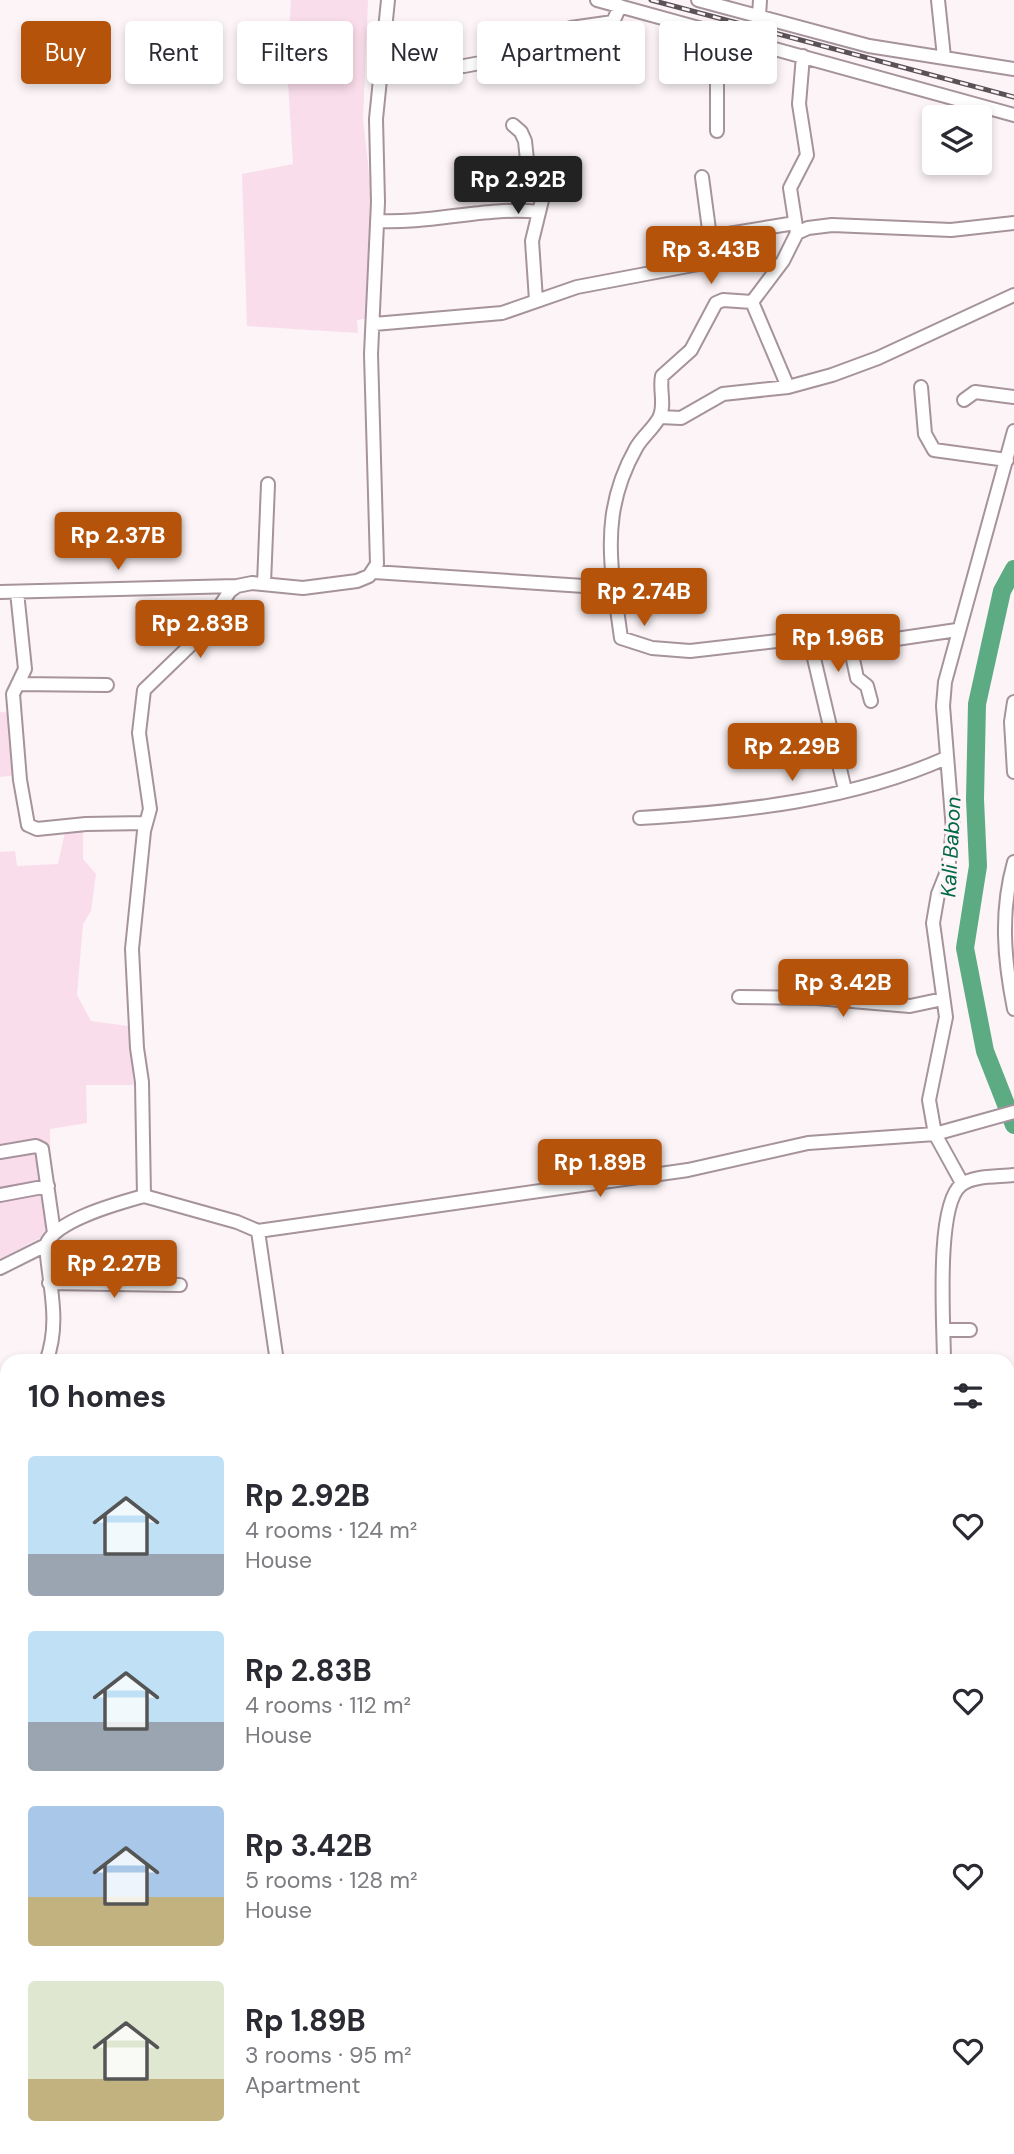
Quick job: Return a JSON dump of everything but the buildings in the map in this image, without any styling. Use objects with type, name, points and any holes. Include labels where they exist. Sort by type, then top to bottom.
[{"type":"street","points":[[386,21],[388,0]]},
{"type":"street","points":[[597,0],[676,21]]},
{"type":"street","points":[[698,0],[869,46],[1014,69]]},
{"type":"street","points":[[759,16],[760,0]]},
{"type":"street","points":[[938,0],[944,57]]},
{"type":"street","points":[[463,66],[480,63],[571,28],[613,22],[620,6]]},
{"type":"street","points":[[777,49],[1014,115]]},
{"type":"street","points":[[752,302],[783,261],[796,228],[790,188],[807,155],[799,104],[803,56]]},
{"type":"street","points":[[374,572],[378,552],[371,354],[377,221],[376,119],[379,84]]},
{"type":"street","points":[[717,84],[717,131]]},
{"type":"street","points":[[513,125],[521,132],[525,141],[527,160],[542,200],[531,241],[536,300]]},
{"type":"street","points":[[374,324],[502,313],[577,287],[709,262],[712,256],[702,177]]},
{"type":"street","points":[[377,221],[411,221],[516,210],[539,212]]},
{"type":"street","points":[[710,237],[832,225],[951,230],[1014,223]]},
{"type":"street","points":[[660,417],[681,418],[723,394],[788,387],[878,358],[1014,295]]},
{"type":"street","points":[[752,302],[723,300],[713,307],[691,350],[662,376],[660,417],[637,446],[622,475],[611,512],[609,552],[621,638],[652,648],[690,651],[809,636],[896,639],[957,630]]},
{"type":"street","points":[[752,302],[788,387]]},
{"type":"street","points":[[921,387],[925,434],[934,450],[1007,460]]},
{"type":"street","points":[[964,400],[975,392],[1014,397]]},
{"type":"street","points":[[962,1183],[936,1134],[929,1100],[946,1017],[933,923],[938,894],[948,869],[953,830],[943,706],[945,682],[957,630],[1014,431]]},
{"type":"street","points":[[264,584],[268,484]]},
{"type":"street","points":[[0,592],[264,584],[303,588],[357,581],[374,572],[614,588]]},
{"type":"street","points":[[144,1196],[142,1082],[137,1048],[132,949],[145,823],[150,809],[139,733],[144,690],[200,636],[230,591],[237,586]]},
{"type":"street","points":[[17,592],[25,658],[23,676],[13,694],[20,780],[31,828],[145,823]]},
{"type":"street","points":[[809,636],[845,790]]},
{"type":"street","points":[[848,636],[857,678],[867,686],[871,701]]},
{"type":"street","points":[[18,684],[107,685]]},
{"type":"street","points":[[1014,702],[1011,722],[1014,772]]},
{"type":"street","points":[[640,818],[757,806],[845,790],[906,776],[946,758]]},
{"type":"street","points":[[1014,862],[1007,970],[1014,1009]]},
{"type":"street","points":[[739,997],[817,998],[910,1006],[943,999]]},
{"type":"street","points":[[0,1268],[46,1245],[54,1233],[113,1205],[144,1196],[237,1222],[258,1231],[688,1170],[808,1143],[936,1134],[1014,1112]]},
{"type":"street","points":[[0,1152],[40,1147],[54,1233]]},
{"type":"street","points":[[944,1354],[943,1243],[946,1220],[957,1191],[962,1183],[1014,1175]]},
{"type":"street","points":[[0,1195],[48,1186]]},
{"type":"street","points":[[258,1231],[276,1354]]},
{"type":"street","points":[[46,1245],[55,1314],[55,1334],[49,1354]]},
{"type":"street","points":[[49,1283],[180,1285]]},
{"type":"street","points":[[944,1330],[970,1330]]},
{"type":"shaded area","points":[[291,0],[368,0],[363,118],[371,191],[369,318],[357,320],[358,333],[247,326],[242,174],[293,164],[288,84],[353,84],[353,21],[290,21]]},
{"type":"shaded area","points":[[0,712],[14,713],[16,775],[0,777]]},
{"type":"shaded area","points":[[65,832],[83,832],[83,859],[96,874],[91,911],[83,924],[77,995],[91,1021],[128,1026],[134,1085],[86,1085],[87,1123],[50,1129],[51,1232],[0,1259],[0,852],[15,851],[17,866],[58,864]]},
{"type":"waterway","name":"Kali Babon","points":[[1014,569],[1002,591],[977,704],[975,799],[978,866],[965,948],[985,1051],[1014,1125]]},
{"type":"railway","points":[[651,0],[1014,97]]}]
